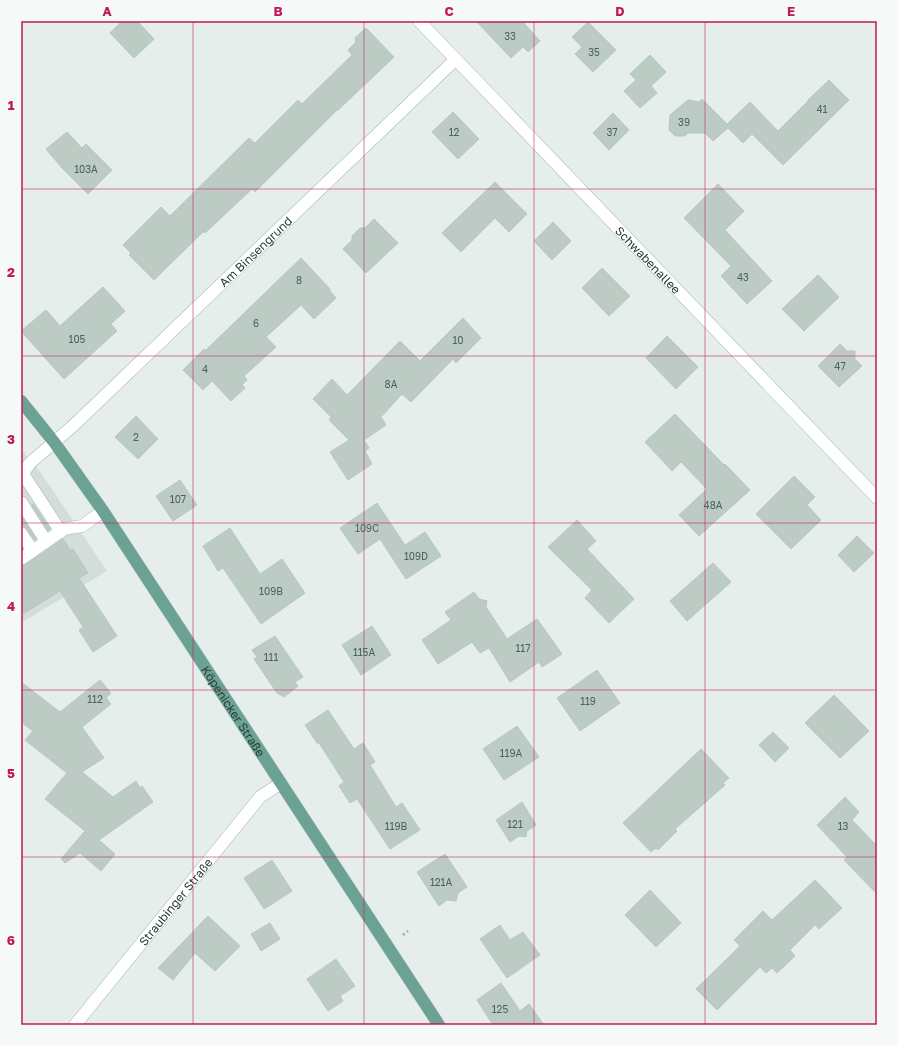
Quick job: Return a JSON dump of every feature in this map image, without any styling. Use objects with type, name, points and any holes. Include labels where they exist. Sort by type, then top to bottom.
[{"type":"main road","name":"Köpenicker Straße","points":[[21,401],[54,442],[103,511],[439,1025]]},
{"type":"street","name":"Schwabenallee","points":[[420,21],[877,498]]},
{"type":"street","name":"Am Binsengrund","points":[[22,475],[30,463],[74,425],[456,59]]},
{"type":"street","points":[[22,475],[61,532]]},
{"type":"street","points":[[21,502],[46,541]]},
{"type":"street","points":[[21,559],[64,529],[82,526],[103,511]]},
{"type":"street","points":[[21,533],[33,551]]},
{"type":"street","name":"Straubinger Straße","points":[[75,1025],[260,797],[280,783]]},
{"type":"path","points":[[403,935],[408,931]]},
{"type":"shaded area","points":[[21,449],[41,473],[107,571],[21,623]]},
{"type":"building","points":[[122,21],[137,21],[154,39],[134,58],[110,33]]},
{"type":"building","points":[[476,21],[522,21],[540,41],[528,52],[523,47],[511,58]]},
{"type":"building","points":[[588,22],[616,50],[593,72],[575,54],[582,47],[572,37]]},
{"type":"building","points":[[366,28],[394,57],[337,110],[255,192],[252,189],[205,233],[204,231],[154,280],[129,255],[131,253],[123,245],[161,207],[170,216],[249,138],[255,143],[298,100],[302,104],[352,55],[348,50],[356,42],[355,38]]},
{"type":"building","points":[[650,55],[666,72],[651,86],[657,93],[640,108],[624,91],[636,80],[630,74]]},
{"type":"building","points":[[829,80],[849,100],[783,165],[752,134],[743,143],[728,128],[713,141],[705,133],[688,133],[685,136],[675,136],[669,130],[670,115],[688,100],[699,102],[702,99],[727,124],[750,102],[778,131]]},
{"type":"building","points":[[453,112],[479,139],[458,159],[432,132]]},
{"type":"building","points":[[613,113],[629,130],[609,150],[593,133]]},
{"type":"building","points":[[67,132],[82,148],[86,144],[112,170],[88,194],[62,168],[46,149]]},
{"type":"building","points":[[495,182],[527,214],[509,232],[495,218],[461,252],[442,233]]},
{"type":"building","points":[[718,184],[744,211],[725,230],[772,281],[747,304],[721,276],[731,266],[684,218]]},
{"type":"building","points":[[374,219],[398,243],[366,273],[343,249],[352,240],[352,236],[360,228],[365,228]]},
{"type":"building","points":[[553,222],[571,241],[552,260],[534,241]]},
{"type":"building","points":[[301,258],[330,289],[336,298],[314,319],[301,305],[266,337],[276,347],[244,376],[247,380],[242,385],[245,388],[231,401],[212,381],[203,390],[183,370],[204,349],[205,351]]},
{"type":"building","points":[[602,268],[630,296],[609,316],[582,288]]},
{"type":"building","points":[[818,275],[839,297],[804,331],[782,309]]},
{"type":"building","points":[[103,287],[125,311],[111,324],[117,331],[64,379],[21,331],[46,310],[60,326]]},
{"type":"building","points":[[463,318],[481,338],[456,363],[453,359],[411,402],[402,394],[381,417],[386,425],[364,440],[369,448],[365,451],[372,464],[348,480],[330,452],[349,440],[329,420],[331,417],[313,399],[332,379],[347,395],[400,341],[420,361]]},
{"type":"building","points":[[667,336],[698,367],[676,389],[646,358]]},
{"type":"building","points":[[840,344],[847,351],[855,351],[855,359],[862,366],[839,387],[818,366]]},
{"type":"building","points":[[675,414],[750,490],[699,536],[679,515],[707,489],[681,462],[672,471],[645,442]]},
{"type":"building","points":[[136,416],[158,439],[138,459],[115,437]]},
{"type":"building","points":[[794,476],[815,497],[807,505],[821,520],[791,549],[756,514]]},
{"type":"building","points":[[180,480],[197,505],[173,521],[156,496]]},
{"type":"building","points":[[377,503],[405,545],[425,532],[441,556],[406,579],[380,539],[358,554],[340,528]]},
{"type":"building","points":[[33,504],[50,529],[48,531],[32,505]]},
{"type":"building","points":[[21,516],[36,539],[35,540],[27,529],[21,526]]},
{"type":"building","points":[[577,520],[596,541],[587,549],[634,599],[609,623],[585,598],[592,590],[548,547]]},
{"type":"building","points":[[230,528],[260,574],[282,559],[305,593],[261,624],[223,568],[218,571],[203,546]]},
{"type":"building","points":[[857,536],[874,553],[854,572],[838,555]]},
{"type":"building","points":[[63,539],[70,550],[73,549],[88,573],[79,578],[117,636],[93,652],[79,630],[83,627],[60,591],[21,615],[21,566],[25,565]]},
{"type":"building","points":[[713,563],[731,582],[687,621],[670,601]]},
{"type":"building","points":[[474,592],[479,599],[487,601],[486,607],[507,639],[537,619],[562,654],[542,667],[539,662],[510,682],[489,648],[480,653],[472,642],[438,664],[422,640],[451,620],[445,612]]},
{"type":"building","points":[[372,626],[391,655],[361,675],[342,645]]},
{"type":"building","points":[[275,636],[303,677],[295,682],[298,686],[284,697],[277,693],[254,659],[257,657],[252,650]]},
{"type":"building","points":[[597,670],[620,703],[580,731],[557,698]]},
{"type":"building","points":[[100,680],[111,693],[106,698],[111,704],[82,727],[104,758],[82,772],[113,797],[136,781],[140,788],[142,786],[153,802],[99,840],[115,854],[101,871],[80,853],[65,863],[61,859],[85,831],[45,799],[67,773],[25,740],[33,731],[21,722],[21,682],[60,712]]},
{"type":"building","points":[[834,695],[869,731],[840,758],[805,723]]},
{"type":"building","points":[[328,710],[354,749],[363,743],[375,762],[370,765],[396,807],[402,803],[420,830],[390,849],[357,799],[350,803],[339,786],[344,782],[319,743],[317,743],[305,725]]},
{"type":"building","points":[[517,726],[539,757],[504,780],[483,749]]},
{"type":"building","points":[[773,732],[789,748],[775,762],[759,745]]},
{"type":"building","points":[[701,749],[729,778],[723,783],[725,785],[675,829],[677,831],[658,850],[656,848],[651,852],[623,823]]},
{"type":"building","points":[[845,797],[859,812],[852,820],[877,846],[877,894],[844,860],[847,857],[817,825]]},
{"type":"building","points":[[522,802],[536,825],[527,831],[526,837],[519,836],[510,842],[496,820]]},
{"type":"building","points":[[445,854],[467,887],[458,893],[456,901],[447,900],[439,906],[417,872]]},
{"type":"building","points":[[272,860],[292,891],[264,909],[244,878]]},
{"type":"building","points":[[815,880],[842,908],[819,929],[815,925],[790,950],[795,956],[777,973],[772,968],[766,973],[760,967],[717,1010],[696,989],[740,946],[734,940],[763,911],[772,920]]},
{"type":"building","points":[[650,890],[681,923],[656,947],[625,915]]},
{"type":"building","points":[[208,916],[240,946],[215,971],[195,953],[173,980],[158,968]]},
{"type":"building","points":[[270,923],[280,939],[261,951],[251,934]]},
{"type":"building","points":[[500,925],[510,940],[523,932],[540,955],[507,978],[480,939]]},
{"type":"building","points":[[336,959],[355,986],[340,996],[343,1001],[328,1011],[307,979]]},
{"type":"building","points":[[501,983],[520,1011],[529,1004],[544,1025],[493,1025],[477,1000]]}]
